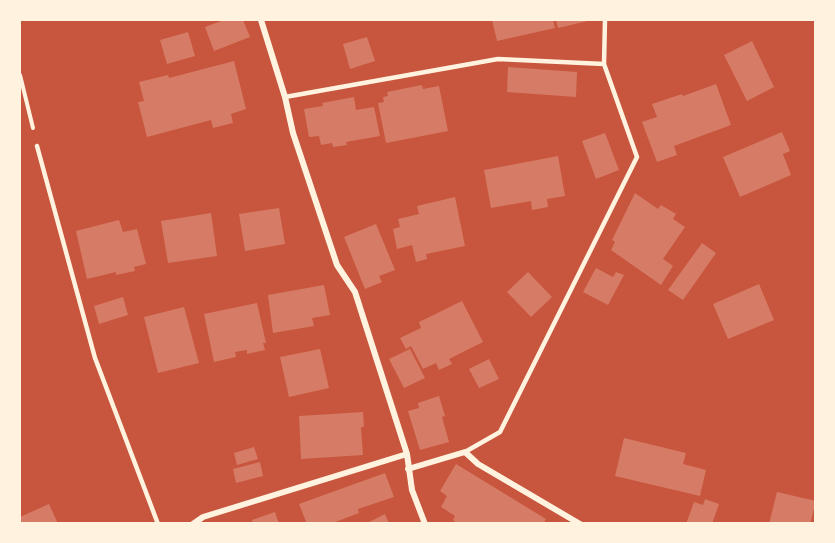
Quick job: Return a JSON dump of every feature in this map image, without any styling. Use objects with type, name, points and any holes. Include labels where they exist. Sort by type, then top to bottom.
[{"type":"street","points":[[261,20],[285,97],[293,133],[337,265],[355,292],[407,454],[412,490],[425,524]]},
{"type":"street","points":[[408,469],[465,452],[478,464],[580,524]]},
{"type":"street","points":[[193,524],[203,517],[407,454]]},
{"type":"lane","points":[[465,452],[500,432],[637,157],[604,64],[605,20]]},
{"type":"lane","points":[[285,97],[498,59],[604,64]]},
{"type":"lane","points":[[37,146],[95,358],[158,524]]},
{"type":"path","points":[[20,75],[37,146]]},
{"type":"building","points":[[224,20],[243,20],[250,37],[214,51],[205,27]]},
{"type":"building","points":[[492,20],[553,20],[555,28],[497,41]]},
{"type":"building","points":[[556,20],[592,20],[558,28]]},
{"type":"building","points":[[188,32],[195,56],[167,64],[160,40]]},
{"type":"building","points":[[367,37],[375,61],[350,69],[343,44]]},
{"type":"building","points":[[752,41],[774,87],[747,101],[724,55]]},
{"type":"building","points":[[234,61],[246,109],[231,114],[233,123],[213,128],[211,120],[147,137],[138,102],[144,101],[139,82],[168,75],[169,78]]},
{"type":"building","points":[[508,67],[577,72],[576,97],[507,92]]},
{"type":"building","points":[[716,84],[731,125],[674,146],[677,155],[657,162],[642,122],[657,117],[652,104]]},
{"type":"building","points":[[422,85],[423,89],[439,86],[448,131],[386,143],[378,103],[384,102],[383,97],[388,96],[387,92]]},
{"type":"building","points":[[354,97],[356,110],[374,107],[380,136],[346,142],[347,145],[333,147],[332,143],[321,145],[319,136],[309,137],[304,109]]},
{"type":"building","points":[[782,132],[790,151],[783,154],[791,175],[740,197],[723,157]]},
{"type":"building","points":[[605,133],[619,170],[596,179],[582,141]]},
{"type":"building","points":[[558,156],[565,196],[547,199],[548,207],[532,210],[531,201],[491,208],[484,170]]},
{"type":"building","points":[[635,193],[658,209],[661,205],[676,214],[673,219],[685,227],[663,259],[673,266],[661,285],[611,250],[615,242],[612,240]]},
{"type":"building","points":[[455,197],[465,246],[426,254],[427,259],[416,262],[412,245],[397,249],[393,229],[400,227],[398,219],[419,214],[417,206]]},
{"type":"building","points":[[279,208],[285,244],[245,251],[239,214]]},
{"type":"building","points":[[211,213],[217,256],[168,263],[161,221]]},
{"type":"building","points":[[119,220],[123,232],[137,229],[146,264],[134,267],[135,271],[116,275],[116,272],[87,279],[76,231]]},
{"type":"building","points":[[376,224],[395,270],[379,276],[382,282],[365,289],[344,237]]},
{"type":"building","points":[[702,243],[716,253],[683,300],[668,290]]},
{"type":"building","points":[[596,268],[613,277],[616,272],[624,275],[608,305],[583,292]]},
{"type":"building","points":[[528,272],[552,297],[531,317],[507,292]]},
{"type":"building","points":[[759,284],[774,320],[728,339],[713,304]]},
{"type":"building","points":[[324,285],[330,315],[312,318],[314,326],[273,333],[268,295]]},
{"type":"building","points":[[123,297],[128,315],[99,324],[94,306]]},
{"type":"building","points":[[462,301],[483,342],[449,359],[452,364],[439,370],[436,363],[423,369],[411,346],[406,349],[400,338],[421,328],[419,322]]},
{"type":"building","points":[[257,303],[266,343],[263,343],[265,350],[247,354],[247,350],[235,352],[236,357],[214,362],[204,314]]},
{"type":"building","points":[[184,307],[199,363],[158,373],[144,317]]},
{"type":"building","points":[[320,349],[329,388],[289,397],[280,357]]},
{"type":"building","points":[[410,349],[425,378],[404,388],[389,359]]},
{"type":"building","points":[[489,359],[499,379],[479,388],[469,369]]},
{"type":"building","points":[[439,396],[449,442],[420,450],[408,411],[419,408],[418,403]]},
{"type":"building","points":[[363,412],[364,427],[361,427],[363,455],[301,459],[299,416]]},
{"type":"building","points":[[624,438],[686,453],[683,464],[706,470],[700,496],[615,476]]},
{"type":"building","points":[[254,447],[258,459],[237,465],[234,453]]},
{"type":"building","points":[[260,462],[263,476],[236,483],[233,469]]},
{"type":"building","points":[[456,464],[546,519],[543,524],[458,524],[453,520],[455,516],[441,507],[447,496],[440,491]]},
{"type":"building","points":[[385,473],[394,497],[358,509],[359,513],[330,524],[307,524],[299,504]]},
{"type":"building","points":[[777,492],[816,501],[810,524],[769,524]]},
{"type":"building","points":[[705,499],[719,504],[712,524],[686,524],[694,502],[703,505]]},
{"type":"building","points":[[49,504],[58,524],[20,524],[20,517]]},
{"type":"building","points":[[275,512],[279,524],[253,524],[252,520]]},
{"type":"building","points":[[385,514],[389,524],[365,524]]}]
